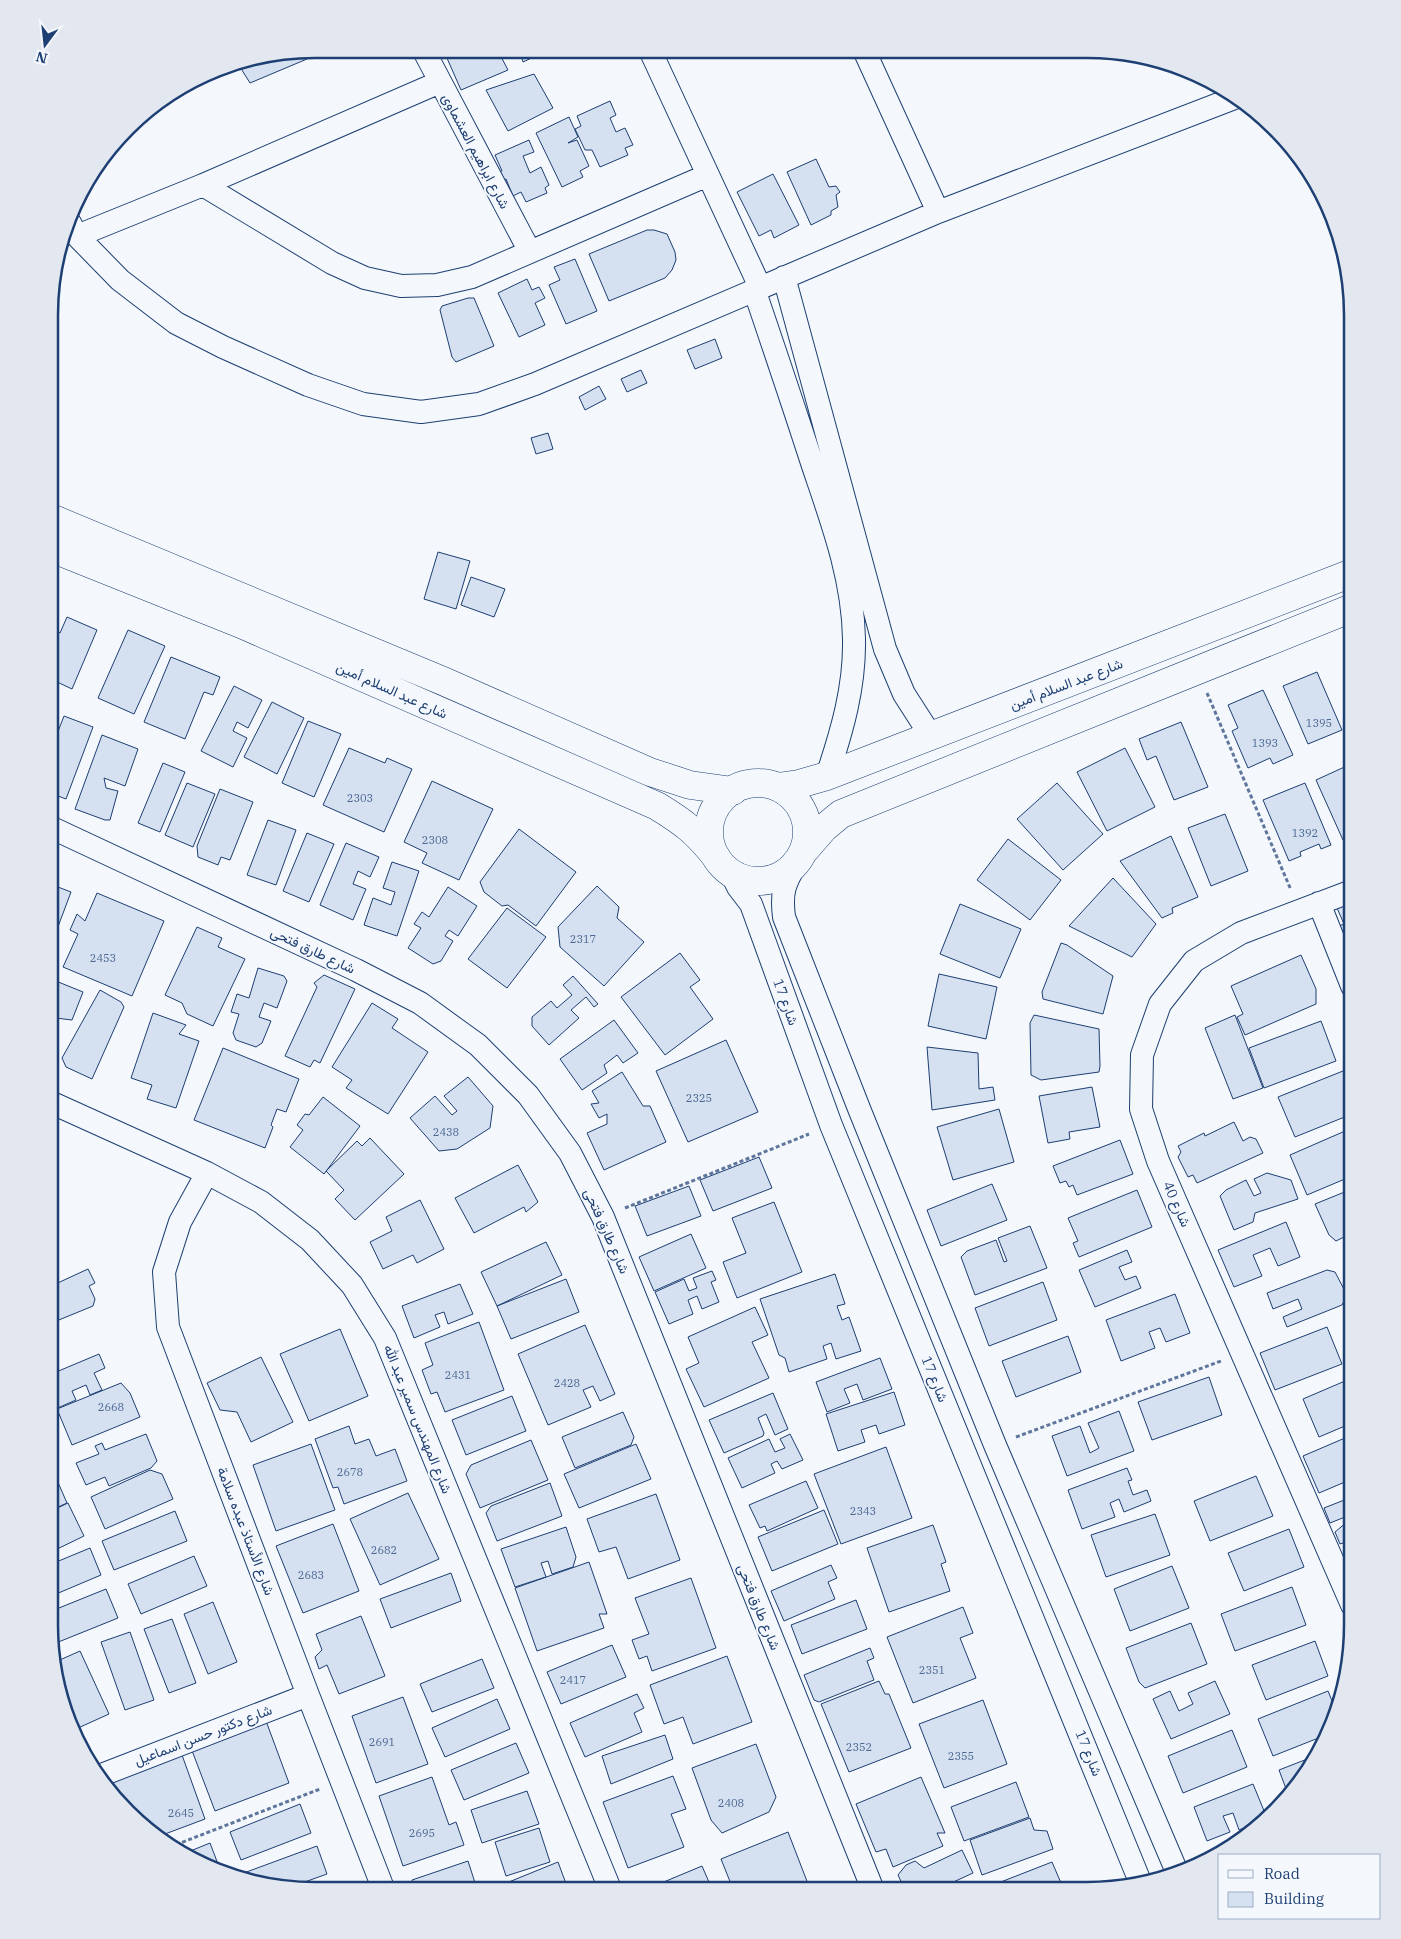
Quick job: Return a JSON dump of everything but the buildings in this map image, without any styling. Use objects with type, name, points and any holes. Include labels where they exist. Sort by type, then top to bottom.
[{"type":"street","name":"شارع ابراهيم العشماوى","points":[[427,58],[530,252]]},
{"type":"street","points":[[654,58],[708,175],[757,288],[885,649],[904,694],[931,736]]},
{"type":"street","points":[[868,58],[938,212]]},
{"type":"street","points":[[440,82],[203,185],[74,230],[120,280],[176,323],[223,347],[308,385],[363,404],[421,412],[479,404],[535,384],[938,212],[1228,100]]},
{"type":"street","points":[[203,185],[332,263],[365,278],[401,286],[436,285],[472,277],[708,175]]},
{"type":"street","points":[[784,277],[848,543],[854,639],[852,686],[842,731],[827,776]]},
{"type":"street","name":"شارع عبد السلام أمين","points":[[58,521],[657,806],[691,828],[724,866]]},
{"type":"street","name":"شارع عبد السلام أمين","points":[[58,550],[246,612],[650,772],[690,785],[732,791]]},
{"type":"street","name":"شارع عبد السلام أمين","points":[[777,787],[799,784],[827,776],[1344,576]]},
{"type":"street","points":[[1295,596],[1301,600],[1309,612],[1308,625]]},
{"type":"street","points":[[800,858],[808,836],[806,821],[800,807],[790,795],[777,787],[747,784],[732,791],[721,800],[713,814],[709,829],[710,844],[724,866],[744,879],[758,882],[772,880],[785,874],[800,858],[824,828],[841,814],[1196,669],[1344,611]]},
{"type":"street","name":"شارع طارق فتحى","points":[[58,832],[356,970],[420,1003],[478,1045],[528,1095],[570,1153],[603,1217],[869,1882]]},
{"type":"street","name":"شارع 17","points":[[800,858],[786,880],[782,898],[784,917],[994,1445],[1174,1866]]},
{"type":"street","name":"شارع 17","points":[[724,866],[751,904],[831,1125],[1138,1877]]},
{"type":"street","name":"شارع 40","points":[[1344,893],[1241,933],[1194,962],[1160,1004],[1142,1055],[1141,1109],[1158,1161],[1344,1587]]},
{"type":"street","points":[[1309,907],[1344,971]]},
{"type":"street","name":"شارع المهندس سمير عبد الله","points":[[58,1106],[207,1173],[261,1202],[310,1240],[352,1285],[385,1338],[607,1882]]},
{"type":"street","name":"شارع الأستاذ عبده سلامة","points":[[207,1173],[180,1222],[164,1272],[168,1326],[381,1882]]},
{"type":"street","name":"شارع دكتور حسن اسماعيل","points":[[106,1773],[308,1695]]},
{"type":"path","points":[[1196,669],[1309,907]]},
{"type":"path","points":[[603,1217],[831,1125]]},
{"type":"path","points":[[994,1445],[1243,1353]]},
{"type":"path","points":[[180,1843],[342,1781]]}]
